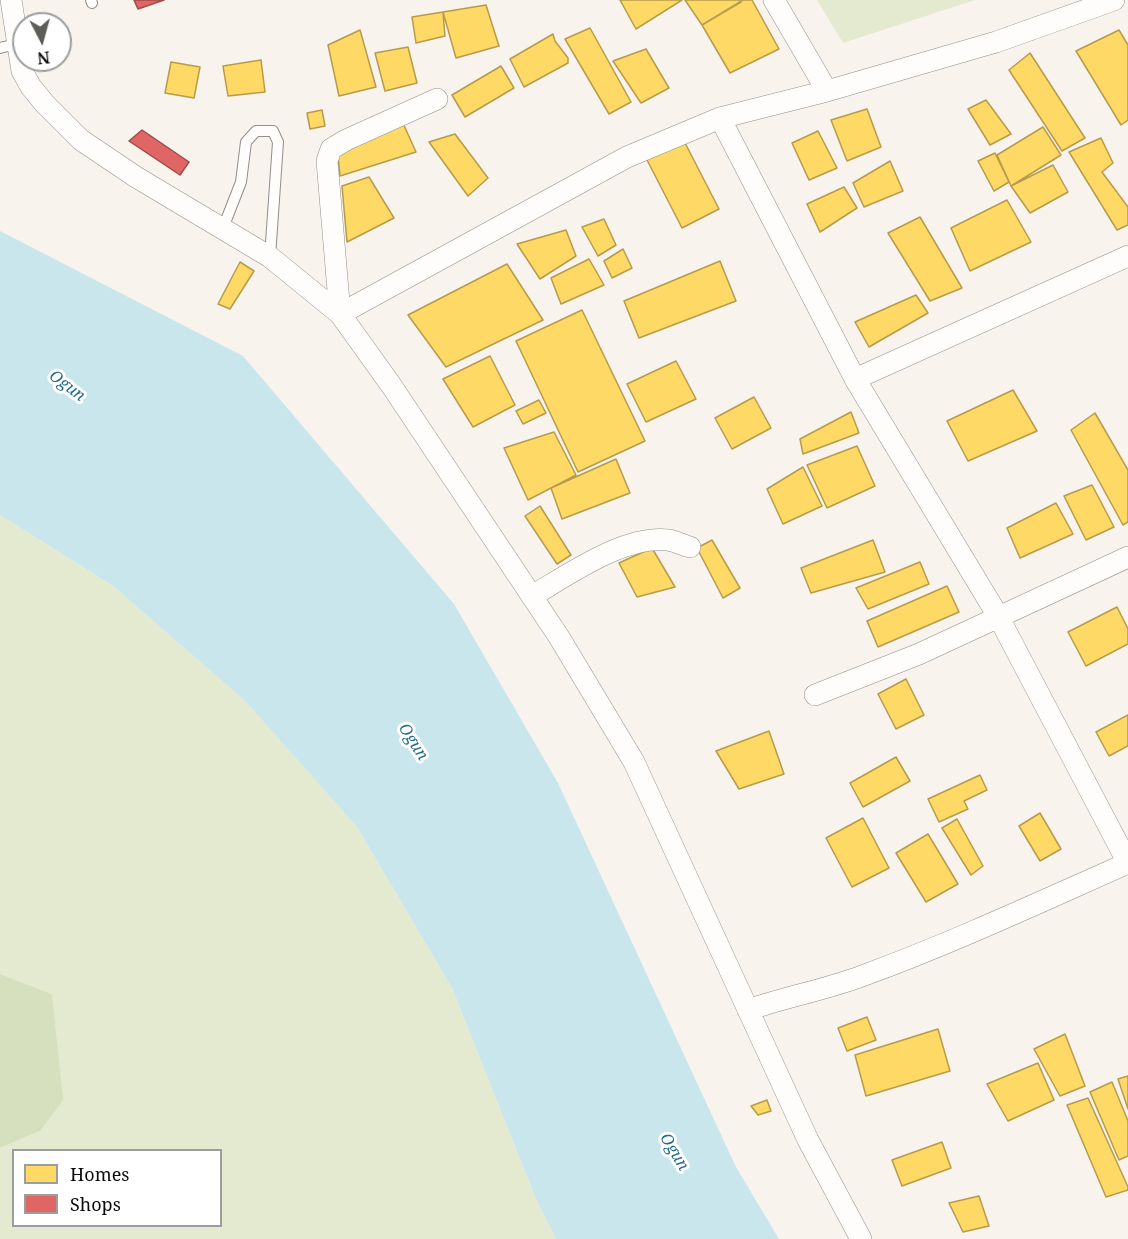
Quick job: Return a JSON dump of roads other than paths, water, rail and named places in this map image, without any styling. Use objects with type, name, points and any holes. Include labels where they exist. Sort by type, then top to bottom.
[{"type":"street","points":[[11,0],[8,46],[31,87],[45,105],[81,140],[136,177],[270,257],[340,314],[391,385],[559,637],[634,762],[808,1140],[861,1239]]},
{"type":"street","points":[[774,0],[827,92]]},
{"type":"street","points":[[340,314],[627,157],[720,118],[827,92],[996,42],[1114,0]]},
{"type":"street","points":[[340,314],[327,161],[331,149],[437,99]]},
{"type":"street","points":[[720,118],[855,379],[998,616],[1128,863],[933,949],[858,978],[782,998],[748,1010]]},
{"type":"street","points":[[855,379],[1128,256]]},
{"type":"street","points":[[532,596],[603,556],[634,544],[670,540],[690,547]]},
{"type":"street","points":[[815,695],[919,654],[1128,557]]},
{"type":"lane","points":[[223,228],[241,182],[246,142],[256,130],[273,131],[278,142],[270,257]]},
{"type":"water","name":"Ogun","points":[[0,231],[243,356],[454,604],[558,783],[736,1167],[779,1239],[556,1239],[536,1199],[452,988],[357,827],[244,700],[113,586],[0,515]]}]
